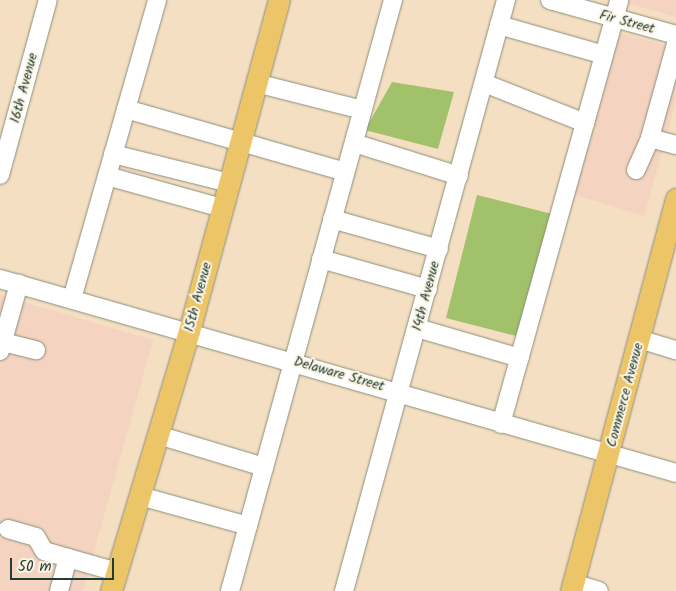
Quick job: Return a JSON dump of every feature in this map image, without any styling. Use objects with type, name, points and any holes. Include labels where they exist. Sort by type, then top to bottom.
[{"type":"main road","name":"15th Avenue","points":[[114,581],[189,331],[278,0]]},
{"type":"main road","name":"Commerce Avenue","points":[[572,587],[639,340],[671,238],[676,199]]},
{"type":"street","name":"16th Avenue","points":[[0,175],[48,0]]},
{"type":"street","points":[[72,298],[157,0]]},
{"type":"street","points":[[230,591],[393,0]]},
{"type":"street","name":"14th Avenue","points":[[344,591],[506,0]]},
{"type":"street","name":"Fir Street","points":[[550,0],[676,35]]},
{"type":"street","points":[[501,424],[619,0]]},
{"type":"street","points":[[499,25],[604,55]]},
{"type":"street","points":[[636,170],[650,138],[676,44]]},
{"type":"street","points":[[256,83],[362,110]]},
{"type":"street","points":[[484,83],[585,122]]},
{"type":"street","points":[[126,109],[345,172]]},
{"type":"street","points":[[650,138],[676,145]]},
{"type":"street","points":[[354,143],[459,176]]},
{"type":"street","points":[[113,154],[229,183]]},
{"type":"street","points":[[107,176],[222,208]]},
{"type":"street","points":[[332,219],[439,249]]},
{"type":"street","points":[[321,259],[428,289]]},
{"type":"street","name":"Delaware Street","points":[[0,279],[293,360],[501,424],[676,473]]},
{"type":"street","points":[[19,284],[2,340],[36,350]]},
{"type":"street","points":[[417,328],[520,358]]},
{"type":"street","points":[[639,340],[676,350]]},
{"type":"street","points":[[158,435],[264,467]]},
{"type":"street","points":[[140,496],[248,526]]},
{"type":"street","points":[[8,529],[36,536],[44,551],[68,558],[114,581]]},
{"type":"street","points":[[59,591],[68,558]]},
{"type":"street","points":[[572,587],[599,591]]},
{"type":"shaded area","points":[[625,0],[676,0],[676,17],[624,2]]},
{"type":"shaded area","points":[[615,32],[676,48],[676,102],[644,216],[573,194]]},
{"type":"shaded area","points":[[0,295],[153,340],[83,591],[0,591]]},
{"type":"green space","points":[[392,82],[454,92],[438,149],[365,130]]},
{"type":"green space","points":[[477,195],[552,214],[520,337],[446,318]]}]
